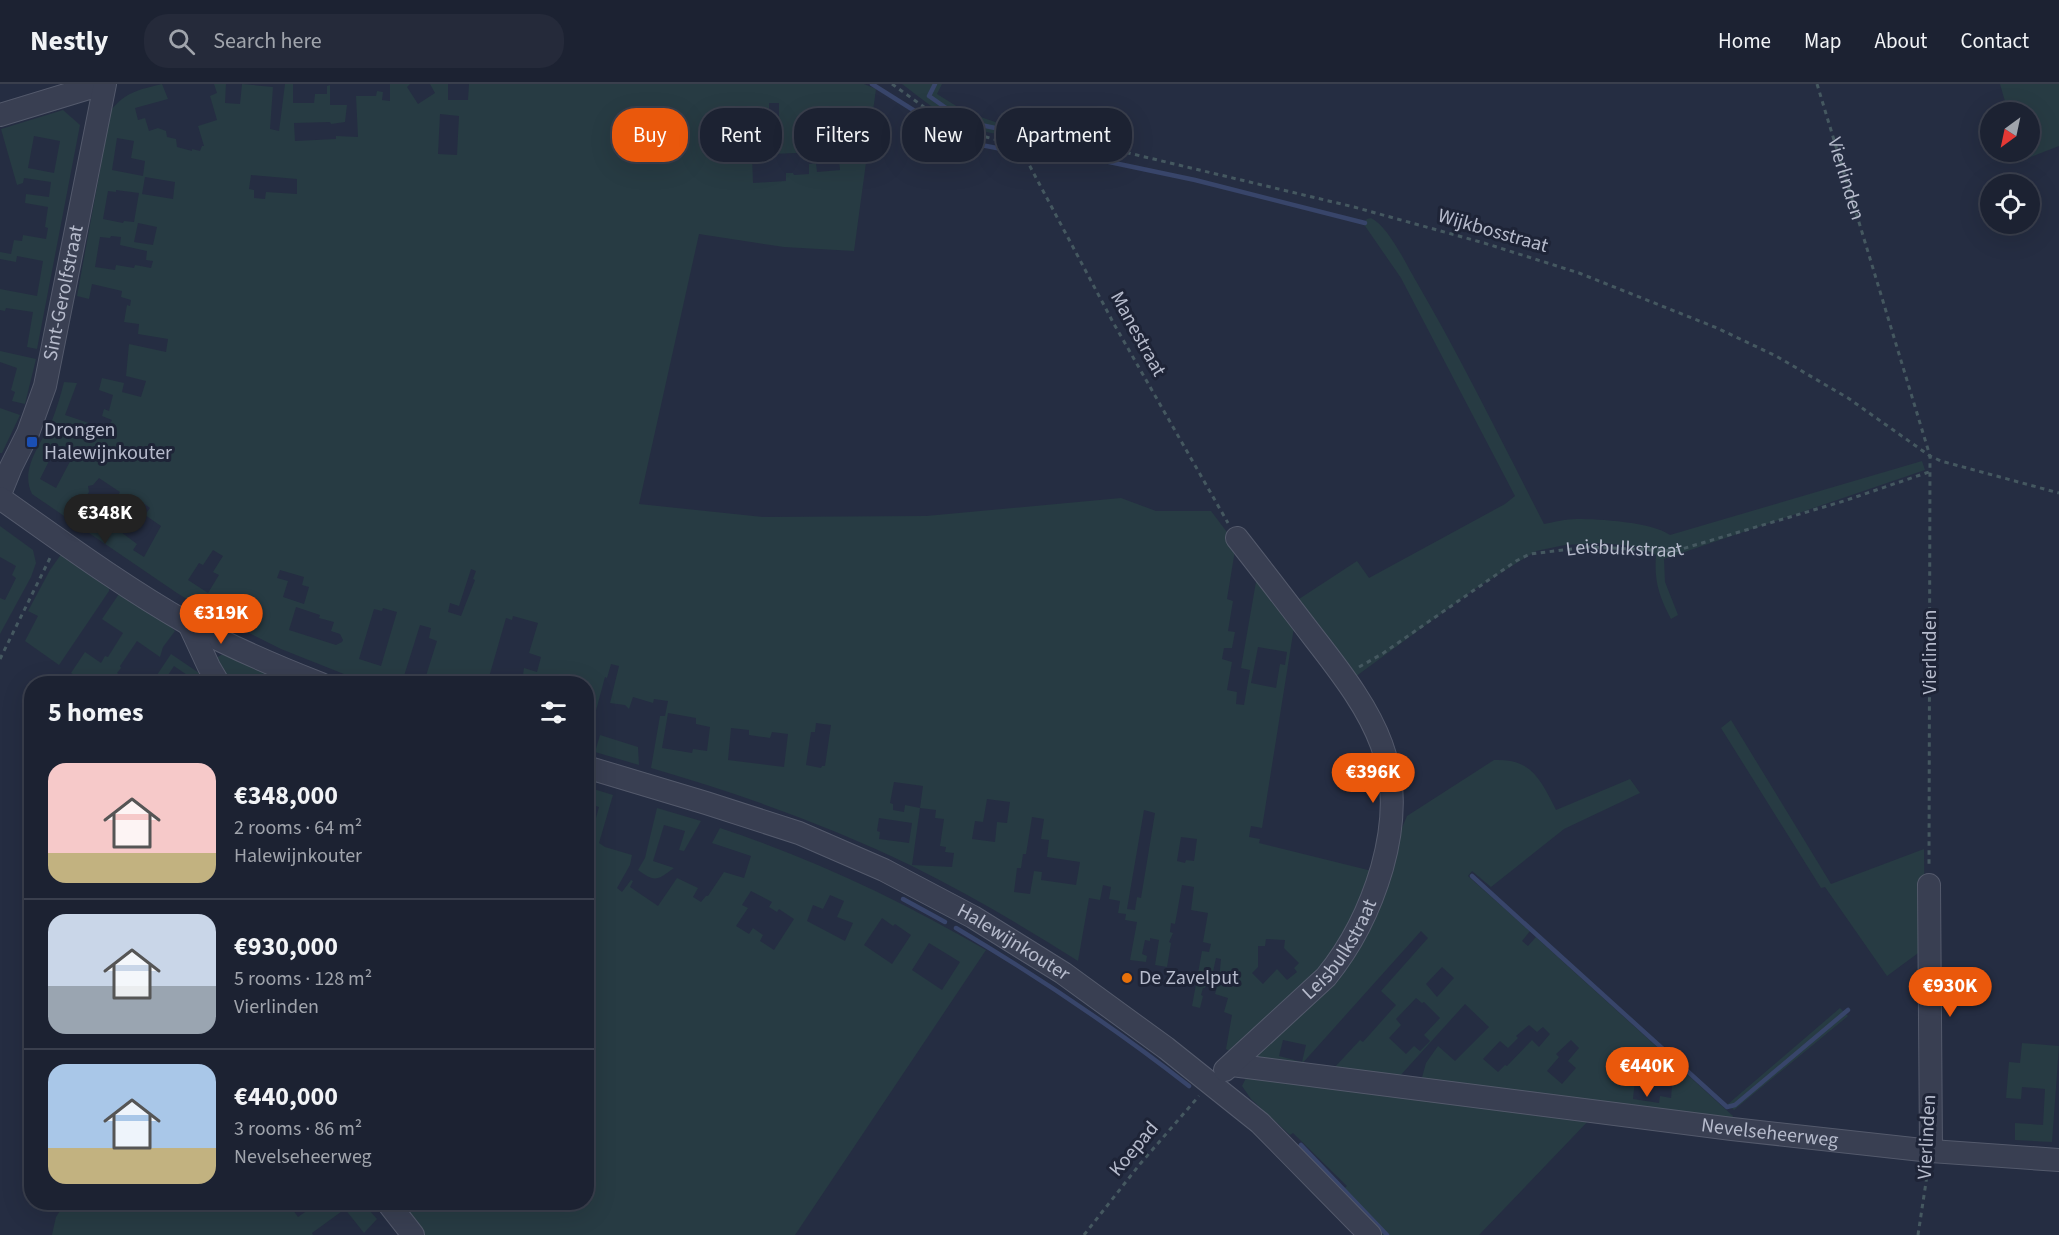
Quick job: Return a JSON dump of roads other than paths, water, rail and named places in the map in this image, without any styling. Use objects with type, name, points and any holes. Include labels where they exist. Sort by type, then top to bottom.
[{"type":"street","points":[[0,115],[103,84]]},
{"type":"street","name":"Sint-Gerolfstraat","points":[[0,496],[28,433],[45,386],[103,84]]},
{"type":"street","points":[[0,496],[149,600],[189,624],[301,676]]},
{"type":"street","name":"Leisbulkstraat","points":[[1210,1084],[1303,999],[1338,962],[1372,902],[1391,832],[1393,799],[1383,745],[1371,719],[1345,678],[1237,538]]},
{"type":"street","points":[[189,624],[214,676]]},
{"type":"street","name":"Halewijnkouter","points":[[594,769],[706,802],[799,833],[884,870],[973,917],[1063,973],[1166,1048],[1260,1124],[1370,1235]]},
{"type":"street","name":"Vierlinden","points":[[1929,885],[1931,1151]]},
{"type":"street","name":"Nevelseheerweg","points":[[1232,1065],[1732,1129],[1931,1151],[2059,1160]]},
{"type":"street","points":[[393,1210],[413,1235]]},
{"type":"waterway","points":[[872,84],[953,135],[976,144],[996,148]]},
{"type":"waterway","points":[[935,84],[929,96],[966,122],[996,128]]},
{"type":"waterway","points":[[1109,162],[1195,180],[1365,223]]},
{"type":"waterway","points":[[1472,876],[1727,1107],[1735,1105],[1848,1010]]},
{"type":"waterway","points":[[903,899],[945,922]]},
{"type":"waterway","points":[[956,928],[1075,1003],[1189,1086]]},
{"type":"waterway","points":[[1301,1145],[1387,1235]]},
{"type":"place","name":"Drongen Halewijnkouter","points":[[32,442]]},
{"type":"place","name":"De Zavelput","points":[[1127,978]]}]
